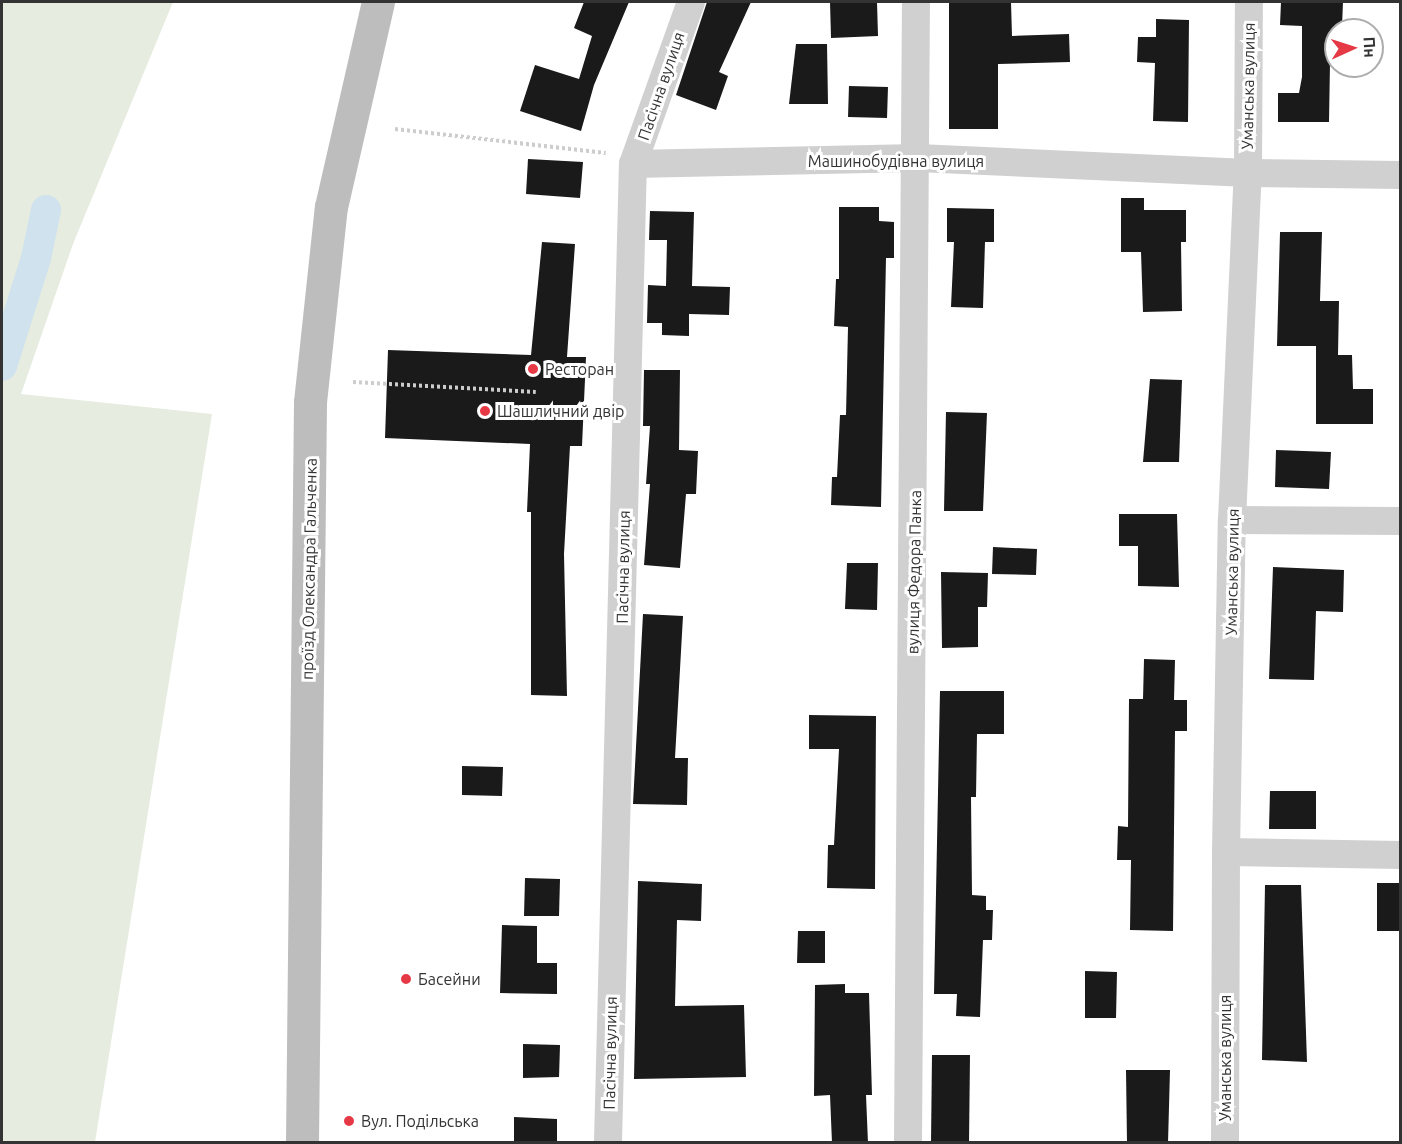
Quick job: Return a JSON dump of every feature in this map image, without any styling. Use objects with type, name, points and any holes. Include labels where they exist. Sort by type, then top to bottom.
[{"type":"main road","name":"проїзд Олександра Гальченка","points":[[302,1143],[310,402],[331,207],[378,2]]},
{"type":"street","name":"Пасічна вулиця","points":[[608,1143],[633,164],[691,2]]},
{"type":"street","name":"вулиця Федора Панка","points":[[908,1143],[918,158],[916,2]]},
{"type":"street","name":"Уманська вулиця","points":[[1226,1143],[1226,852],[1232,520],[1248,173],[1250,2]]},
{"type":"street","name":"Машинобудівна вулиця","points":[[633,164],[918,158],[1248,173],[1401,175]]},
{"type":"street","points":[[1232,520],[1401,521]]},
{"type":"street","points":[[1226,852],[1401,855]]},
{"type":"path","points":[[395,129],[606,153],[633,164]]},
{"type":"path","points":[[353,382],[536,392]]},
{"type":"shaded area","points":[[2,2],[173,2],[73,244],[21,394],[212,414],[95,1142],[2,1142]]},
{"type":"building","points":[[584,2],[629,2],[594,85],[581,131],[520,111],[535,65],[579,79],[592,36],[574,28]]},
{"type":"building","points":[[707,2],[751,2],[719,72],[728,76],[716,110],[676,95]]},
{"type":"building","points":[[830,2],[877,2],[878,36],[831,38]]},
{"type":"building","points":[[949,2],[1011,2],[1012,36],[1069,34],[1070,62],[998,64],[998,129],[949,129]]},
{"type":"building","points":[[1281,2],[1343,2],[1342,18],[1324,18],[1324,78],[1330,78],[1329,122],[1278,122],[1278,93],[1299,93],[1302,77],[1302,26],[1280,25]]},
{"type":"building","points":[[1156,19],[1189,20],[1188,122],[1153,121],[1155,63],[1137,62],[1138,37],[1156,37]]},
{"type":"building","points":[[796,44],[827,44],[828,104],[789,104]]},
{"type":"building","points":[[849,86],[888,87],[887,118],[848,117]]},
{"type":"building","points":[[528,159],[583,162],[580,198],[526,194]]},
{"type":"building","points":[[1121,198],[1144,198],[1144,210],[1186,210],[1186,242],[1181,242],[1182,311],[1143,312],[1141,252],[1121,252]]},
{"type":"building","points":[[839,207],[879,207],[879,221],[894,222],[894,258],[886,258],[881,507],[831,505],[832,477],[837,477],[840,415],[846,415],[848,327],[834,326],[836,279],[839,279]]},
{"type":"building","points":[[947,208],[994,209],[994,242],[985,242],[983,308],[951,307],[954,242],[947,242]]},
{"type":"building","points":[[650,211],[694,212],[692,286],[730,287],[729,315],[689,314],[689,336],[662,335],[662,323],[647,323],[648,285],[666,286],[667,240],[649,240]]},
{"type":"building","points":[[1280,232],[1322,232],[1320,301],[1339,301],[1338,355],[1352,355],[1353,389],[1373,389],[1373,424],[1316,424],[1316,346],[1277,346]]},
{"type":"building","points":[[542,242],[575,244],[567,357],[586,357],[582,446],[570,446],[564,554],[567,696],[531,695],[531,512],[527,512],[530,444],[385,438],[388,350],[531,355]]},
{"type":"building","points":[[644,370],[680,370],[679,450],[698,451],[696,494],[686,494],[680,568],[644,565],[650,484],[646,484],[650,426],[643,426]]},
{"type":"building","points":[[1150,379],[1182,380],[1179,462],[1143,462]]},
{"type":"building","points":[[946,412],[987,413],[983,511],[944,511]]},
{"type":"building","points":[[1276,450],[1331,452],[1329,489],[1275,487]]},
{"type":"building","points":[[1119,514],[1177,514],[1179,587],[1138,586],[1138,546],[1119,546]]},
{"type":"building","points":[[993,547],[1037,549],[1036,575],[992,574]]},
{"type":"building","points":[[847,563],[878,563],[877,610],[845,609]]},
{"type":"building","points":[[1273,567],[1344,570],[1343,612],[1316,611],[1314,680],[1269,679]]},
{"type":"building","points":[[941,572],[988,573],[987,607],[978,607],[978,647],[942,648]]},
{"type":"building","points":[[643,614],[683,616],[675,758],[688,758],[687,805],[633,804]]},
{"type":"building","points":[[1144,659],[1175,660],[1174,700],[1187,700],[1187,731],[1175,731],[1173,931],[1130,930],[1131,860],[1117,860],[1118,826],[1128,827],[1129,699],[1143,699]]},
{"type":"building","points":[[940,691],[1004,691],[1004,734],[977,734],[976,797],[971,797],[972,895],[986,896],[986,910],[993,910],[992,940],[983,940],[980,1017],[956,1016],[957,994],[934,994]]},
{"type":"building","points":[[809,715],[876,716],[875,889],[827,888],[828,845],[834,845],[839,749],[809,749]]},
{"type":"building","points":[[462,766],[503,767],[502,796],[462,795]]},
{"type":"building","points":[[1270,791],[1316,791],[1316,829],[1269,829]]},
{"type":"building","points":[[525,878],[560,879],[559,916],[524,916]]},
{"type":"building","points":[[638,881],[702,884],[701,921],[677,920],[675,1006],[744,1005],[746,1077],[634,1079]]},
{"type":"building","points":[[1377,883],[1401,883],[1401,931],[1377,931]]},
{"type":"building","points":[[1265,885],[1301,885],[1307,1062],[1262,1060]]},
{"type":"building","points":[[502,925],[537,926],[537,963],[557,963],[557,994],[500,993]]},
{"type":"building","points":[[798,931],[825,931],[825,963],[797,963]]},
{"type":"building","points":[[1085,971],[1117,972],[1116,1018],[1085,1018]]},
{"type":"building","points":[[845,984],[845,993],[869,993],[872,1095],[866,1095],[868,1143],[832,1143],[830,1095],[814,1096],[815,985]]},
{"type":"building","points":[[523,1044],[560,1045],[559,1077],[523,1078]]},
{"type":"building","points":[[932,1055],[970,1055],[969,1143],[931,1143]]},
{"type":"building","points":[[1126,1070],[1170,1070],[1168,1143],[1127,1143]]},
{"type":"building","points":[[514,1117],[557,1119],[557,1143],[514,1143]]},
{"type":"waterway","points":[[2,366],[36,258],[46,210]]},
{"type":"place","name":"Ресторан","points":[[533,369]]},
{"type":"place","name":"Шашличний двір","points":[[485,411]]},
{"type":"place","name":"Басейни","points":[[406,979]]},
{"type":"place","name":"Вул. Подільська","points":[[349,1121]]}]
